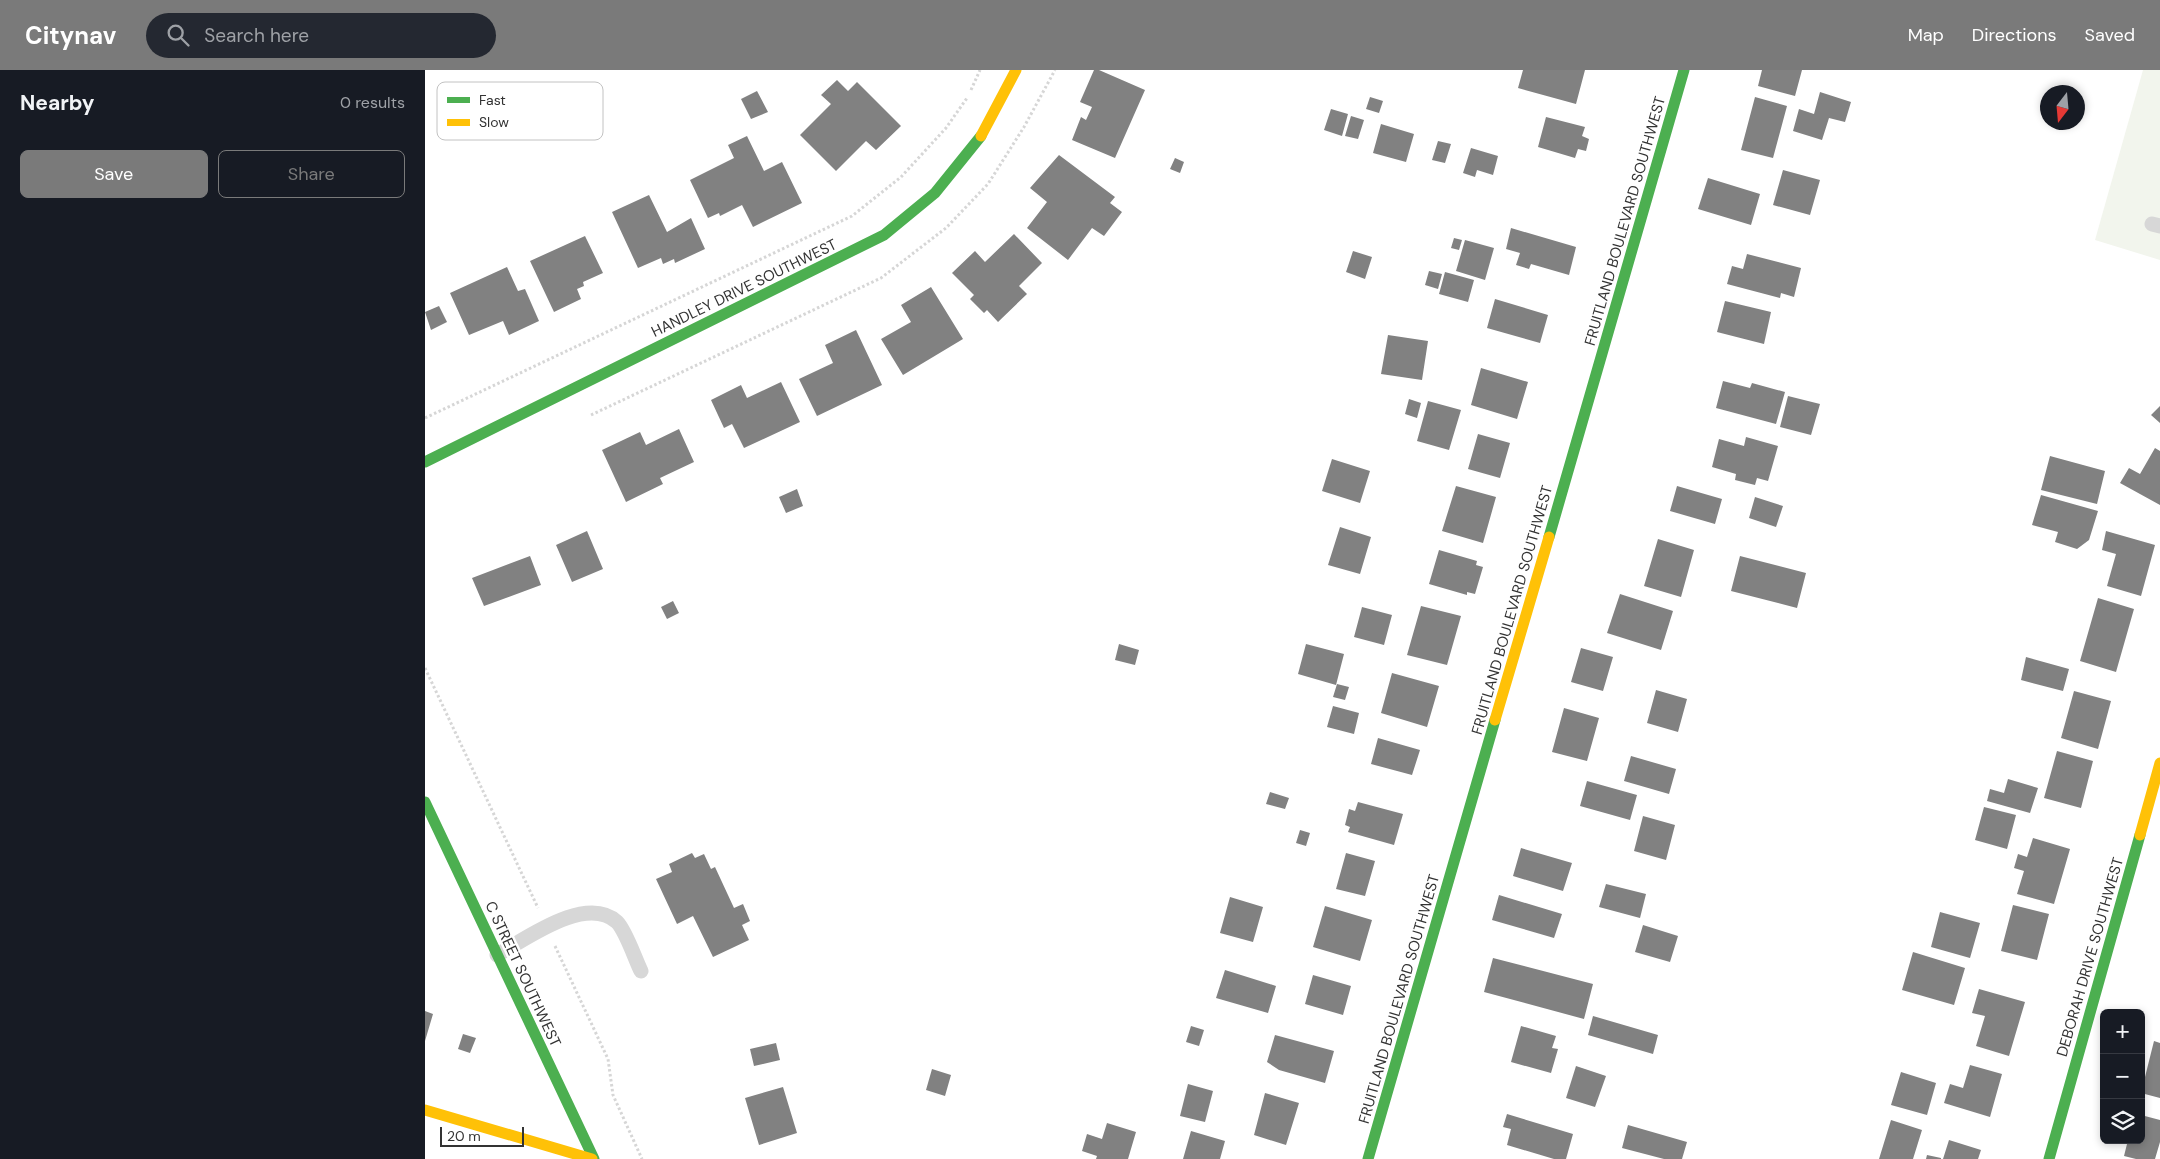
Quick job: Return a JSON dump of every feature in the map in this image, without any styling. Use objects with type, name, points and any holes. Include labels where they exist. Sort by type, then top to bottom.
[{"type":"street","name":"HANDLEY DRIVE SOUTHWEST","points":[[425,462],[884,235],[935,193],[981,135],[1016,70]]},
{"type":"street","name":"FRUITLAND BOULEVARD SOUTHWEST","points":[[1368,1159],[1684,70]]},
{"type":"street","name":"DEBORAH DRIVE SOUTHWEST","points":[[2049,1159],[2160,763]]},
{"type":"street","name":"C STREET SOUTHWEST","points":[[425,802],[593,1159]]},
{"type":"street","points":[[425,1110],[593,1159]]},
{"type":"lane","points":[[497,955],[560,920],[584,912],[606,915],[618,923],[641,971]]},
{"type":"path","points":[[425,418],[852,216],[901,177],[946,128],[968,96],[980,70]]},
{"type":"shaded area","points":[[2143,70],[2160,70],[2160,260],[2095,240]]},
{"type":"building","points":[[1094,70],[1099,70],[1145,90],[1115,158],[1072,140],[1081,117],[1086,120],[1092,107],[1080,102]]},
{"type":"building","points":[[1523,70],[1585,70],[1576,104],[1518,88]]},
{"type":"building","points":[[1762,70],[1802,70],[1795,96],[1758,86]]},
{"type":"building","points":[[837,80],[848,91],[857,82],[901,126],[876,150],[866,141],[836,171],[800,135],[831,104],[821,95]]},
{"type":"building","points":[[757,91],[768,112],[751,119],[741,99]]},
{"type":"building","points":[[1820,92],[1851,102],[1845,122],[1829,118],[1822,140],[1793,131],[1799,109],[1814,114]]},
{"type":"building","points":[[1370,97],[1383,101],[1379,113],[1366,109]]},
{"type":"building","points":[[1755,97],[1787,106],[1773,158],[1741,150]]},
{"type":"building","points":[[1331,109],[1348,114],[1342,136],[1324,130]]},
{"type":"building","points":[[1351,116],[1364,120],[1358,139],[1345,136]]},
{"type":"building","points":[[1546,117],[1585,127],[1582,136],[1589,139],[1586,151],[1578,149],[1575,158],[1538,147]]},
{"type":"building","points":[[1381,124],[1414,134],[1406,162],[1373,153]]},
{"type":"building","points":[[747,136],[764,171],[782,162],[802,203],[753,227],[742,205],[720,216],[719,213],[708,218],[690,180],[734,158],[728,145]]},
{"type":"building","points":[[1438,141],[1451,144],[1445,163],[1432,160]]},
{"type":"building","points":[[1471,148],[1498,156],[1493,175],[1477,170],[1475,177],[1463,173]]},
{"type":"building","points":[[1059,155],[1115,197],[1110,203],[1122,212],[1104,236],[1092,228],[1068,260],[1027,228],[1047,202],[1030,188]]},
{"type":"building","points":[[1175,158],[1184,162],[1180,173],[1170,169]]},
{"type":"building","points":[[1783,170],[1820,180],[1810,215],[1773,205]]},
{"type":"building","points":[[1708,178],[1760,194],[1751,225],[1698,209]]},
{"type":"building","points":[[649,195],[667,232],[691,218],[705,249],[675,263],[674,259],[663,264],[661,258],[638,268],[612,212]]},
{"type":"building","points":[[1511,228],[1576,247],[1569,275],[1531,264],[1529,269],[1516,265],[1520,253],[1506,249]]},
{"type":"building","points":[[1014,234],[1042,263],[1019,286],[1027,294],[998,322],[987,310],[984,313],[970,299],[974,295],[952,273],[975,251],[985,262]]},
{"type":"building","points":[[585,236],[603,273],[583,282],[584,286],[577,289],[581,299],[554,312],[530,261]]},
{"type":"building","points":[[1454,238],[1462,240],[1459,250],[1451,248]]},
{"type":"building","points":[[1465,240],[1494,248],[1485,280],[1456,271]]},
{"type":"building","points":[[1353,251],[1372,257],[1365,279],[1346,272]]},
{"type":"building","points":[[1747,254],[1801,268],[1794,297],[1781,293],[1780,298],[1727,284],[1732,266],[1743,269]]},
{"type":"building","points":[[507,267],[518,291],[525,289],[539,321],[509,335],[503,321],[469,335],[450,293]]},
{"type":"building","points":[[1429,271],[1442,274],[1438,289],[1425,285]]},
{"type":"building","points":[[1445,272],[1474,280],[1468,302],[1439,294]]},
{"type":"building","points":[[931,287],[963,339],[903,375],[881,339],[911,322],[901,305]]},
{"type":"building","points":[[1495,299],[1548,315],[1540,343],[1487,328]]},
{"type":"building","points":[[1725,301],[1771,312],[1764,344],[1717,332]]},
{"type":"building","points":[[439,306],[447,322],[431,330],[425,312]]},
{"type":"building","points":[[856,330],[882,385],[817,416],[799,379],[833,363],[825,345]]},
{"type":"building","points":[[1388,335],[1428,341],[1422,380],[1381,374]]},
{"type":"building","points":[[1481,368],[1528,382],[1517,419],[1471,405]]},
{"type":"building","points":[[1723,381],[1750,388],[1752,383],[1785,392],[1776,424],[1716,408]]},
{"type":"building","points":[[781,382],[800,422],[744,448],[732,424],[724,428],[711,400],[741,385],[747,398]]},
{"type":"building","points":[[1788,396],[1820,404],[1811,435],[1780,427]]},
{"type":"building","points":[[1409,399],[1421,403],[1417,418],[1405,414]]},
{"type":"building","points":[[1428,401],[1461,410],[1449,450],[1417,441]]},
{"type":"building","points":[[2160,406],[2160,423],[2151,415]]},
{"type":"building","points":[[679,429],[694,462],[660,478],[663,484],[626,502],[602,450],[640,432],[646,445]]},
{"type":"building","points":[[1478,434],[1510,443],[1500,478],[1468,469]]},
{"type":"building","points":[[1746,437],[1778,446],[1768,481],[1757,478],[1755,485],[1735,480],[1736,474],[1712,467],[1719,439],[1744,446]]},
{"type":"building","points":[[2155,448],[2160,451],[2160,505],[2120,483],[2129,468],[2140,474]]},
{"type":"building","points":[[2050,456],[2105,471],[2097,504],[2041,490]]},
{"type":"building","points":[[1332,459],[1370,471],[1360,503],[1322,491]]},
{"type":"building","points":[[1456,486],[1496,497],[1483,543],[1442,531]]},
{"type":"building","points":[[1677,486],[1722,499],[1715,524],[1670,511]]},
{"type":"building","points":[[797,489],[803,506],[786,513],[779,497]]},
{"type":"building","points":[[2041,495],[2098,511],[2089,540],[2077,549],[2055,542],[2058,532],[2032,525]]},
{"type":"building","points":[[1755,497],[1783,506],[1776,527],[1749,518]]},
{"type":"building","points":[[1340,527],[1371,537],[1360,574],[1328,565]]},
{"type":"building","points":[[587,531],[603,569],[572,582],[556,545]]},
{"type":"building","points":[[2106,531],[2155,545],[2141,596],[2107,586],[2116,554],[2102,550]]},
{"type":"building","points":[[1658,539],[1694,550],[1681,597],[1644,586]]},
{"type":"building","points":[[1439,550],[1477,561],[1476,565],[1483,567],[1475,594],[1467,592],[1467,595],[1429,584]]},
{"type":"building","points":[[530,556],[541,585],[484,606],[472,578]]},
{"type":"building","points":[[1740,556],[1806,573],[1797,608],[1731,591]]},
{"type":"building","points":[[1620,594],[1673,611],[1661,650],[1607,633]]},
{"type":"building","points":[[2098,598],[2134,609],[2116,672],[2080,661]]},
{"type":"building","points":[[673,601],[679,613],[667,619],[661,607]]},
{"type":"building","points":[[1421,606],[1461,616],[1447,665],[1407,655]]},
{"type":"building","points":[[1362,607],[1392,615],[1384,645],[1354,637]]},
{"type":"building","points":[[1119,644],[1139,650],[1135,665],[1115,660]]},
{"type":"building","points":[[1306,644],[1344,654],[1336,685],[1298,674]]},
{"type":"building","points":[[1581,648],[1613,657],[1603,691],[1571,682]]},
{"type":"building","points":[[2026,657],[2069,669],[2063,691],[2021,680]]},
{"type":"building","points":[[1392,673],[1439,686],[1427,727],[1381,713]]},
{"type":"building","points":[[1337,684],[1349,687],[1345,700],[1333,697]]},
{"type":"building","points":[[1656,690],[1687,699],[1678,732],[1647,723]]},
{"type":"building","points":[[2074,691],[2111,701],[2098,749],[2061,738]]},
{"type":"building","points":[[1333,706],[1359,713],[1354,734],[1327,727]]},
{"type":"building","points":[[1564,708],[1599,718],[1587,761],[1552,752]]},
{"type":"building","points":[[1378,738],[1420,750],[1412,775],[1371,764]]},
{"type":"building","points":[[2057,751],[2093,761],[2081,808],[2044,798]]},
{"type":"building","points":[[1631,756],[1676,769],[1669,794],[1624,781]]},
{"type":"building","points":[[2008,779],[2038,788],[2030,813],[1987,801],[1990,789],[2004,793]]},
{"type":"building","points":[[1587,781],[1637,795],[1630,820],[1580,806]]},
{"type":"building","points":[[1270,792],[1289,798],[1285,809],[1266,804]]},
{"type":"building","points":[[1358,802],[1403,814],[1394,845],[1348,832],[1350,827],[1345,825],[1349,809],[1355,811]]},
{"type":"building","points":[[1984,807],[2016,815],[2007,849],[1975,840]]},
{"type":"building","points":[[1643,816],[1675,825],[1666,860],[1634,851]]},
{"type":"building","points":[[1300,830],[1310,833],[1306,846],[1296,843]]},
{"type":"building","points":[[2033,838],[2070,849],[2054,904],[2017,894],[2024,871],[2014,868],[2018,854],[2027,857]]},
{"type":"building","points":[[1521,848],[1572,863],[1563,891],[1513,876]]},
{"type":"building","points":[[692,853],[695,858],[704,854],[711,869],[715,867],[734,908],[743,904],[750,921],[742,925],[749,940],[713,957],[693,916],[677,924],[656,879],[672,872],[669,864]]},
{"type":"building","points":[[1346,853],[1375,861],[1365,896],[1336,889]]},
{"type":"building","points":[[1606,884],[1646,894],[1640,918],[1599,907]]},
{"type":"building","points":[[1499,895],[1562,914],[1554,938],[1492,920]]},
{"type":"building","points":[[1230,897],[1263,907],[1253,942],[1220,933]]},
{"type":"building","points":[[2013,905],[2049,914],[2037,960],[2001,951]]},
{"type":"building","points":[[1325,906],[1372,920],[1360,961],[1313,947]]},
{"type":"building","points":[[1940,912],[1980,923],[1970,958],[1931,947]]},
{"type":"building","points":[[1643,925],[1678,936],[1670,962],[1635,952]]},
{"type":"building","points":[[1913,952],[1965,968],[1954,1005],[1902,990]]},
{"type":"building","points":[[1493,958],[1593,984],[1584,1019],[1484,992]]},
{"type":"building","points":[[1225,970],[1276,986],[1268,1013],[1216,998]]},
{"type":"building","points":[[1313,975],[1351,986],[1343,1015],[1305,1004]]},
{"type":"building","points":[[1979,989],[2025,1002],[2009,1056],[1976,1046],[1985,1016],[1972,1013]]},
{"type":"building","points":[[425,1011],[433,1014],[425,1041]]},
{"type":"building","points":[[1593,1016],[1658,1035],[1653,1054],[1588,1035]]},
{"type":"building","points":[[1191,1026],[1204,1030],[1199,1046],[1186,1042]]},
{"type":"building","points":[[1521,1026],[1556,1036],[1552,1048],[1558,1049],[1551,1073],[1511,1062]]},
{"type":"building","points":[[463,1034],[476,1038],[470,1053],[458,1049]]},
{"type":"building","points":[[1275,1035],[1334,1051],[1325,1083],[1279,1070],[1267,1062]]},
{"type":"building","points":[[2154,1041],[2160,1043],[2160,1098],[2145,1094],[2145,1077]]},
{"type":"building","points":[[776,1043],[780,1060],[754,1066],[750,1049]]},
{"type":"building","points":[[1970,1065],[2002,1074],[1990,1117],[1944,1103],[1950,1084],[1963,1088]]},
{"type":"building","points":[[1576,1066],[1606,1076],[1595,1107],[1566,1098]]},
{"type":"building","points":[[932,1069],[951,1075],[945,1096],[926,1090]]},
{"type":"building","points":[[1901,1072],[1936,1083],[1927,1115],[1891,1105]]},
{"type":"building","points":[[1188,1084],[1213,1091],[1205,1122],[1180,1116]]},
{"type":"building","points":[[783,1087],[797,1133],[759,1145],[745,1098]]},
{"type":"building","points":[[1265,1093],[1299,1103],[1286,1145],[1254,1135]]},
{"type":"building","points":[[1507,1114],[1573,1134],[1566,1159],[1554,1159],[1507,1145],[1511,1129],[1503,1127]]},
{"type":"building","points":[[2145,1116],[2160,1120],[2160,1142],[2155,1159],[2136,1159],[2124,1156],[2127,1144],[2145,1144]]},
{"type":"building","points":[[1891,1120],[1922,1130],[1913,1159],[1879,1159]]},
{"type":"building","points":[[1107,1123],[1136,1132],[1128,1159],[1096,1159],[1097,1156],[1082,1151],[1087,1134],[1102,1139]]},
{"type":"building","points":[[1628,1125],[1687,1142],[1682,1159],[1664,1159],[1622,1148]]},
{"type":"building","points":[[1191,1131],[1225,1141],[1220,1159],[1183,1159]]},
{"type":"building","points":[[1949,1140],[1981,1150],[1978,1159],[1943,1159]]},
{"type":"building","points":[[1927,1155],[1941,1158],[1941,1159],[1926,1159]]},
{"type":"traffic: fast","points":[[1549,537],[1684,70]]},
{"type":"traffic: fast","points":[[425,462],[884,235],[935,193],[981,136]]},
{"type":"traffic: fast","points":[[1368,1159],[1495,720]]},
{"type":"traffic: fast","points":[[425,802],[594,1159]]},
{"type":"traffic: fast","points":[[2049,1159],[2140,835]]},
{"type":"traffic: slow","points":[[981,136],[1016,70]]},
{"type":"traffic: slow","points":[[1495,720],[1549,537]]},
{"type":"traffic: slow","points":[[2140,835],[2160,763]]},
{"type":"traffic: slow","points":[[425,1110],[592,1159]]}]
